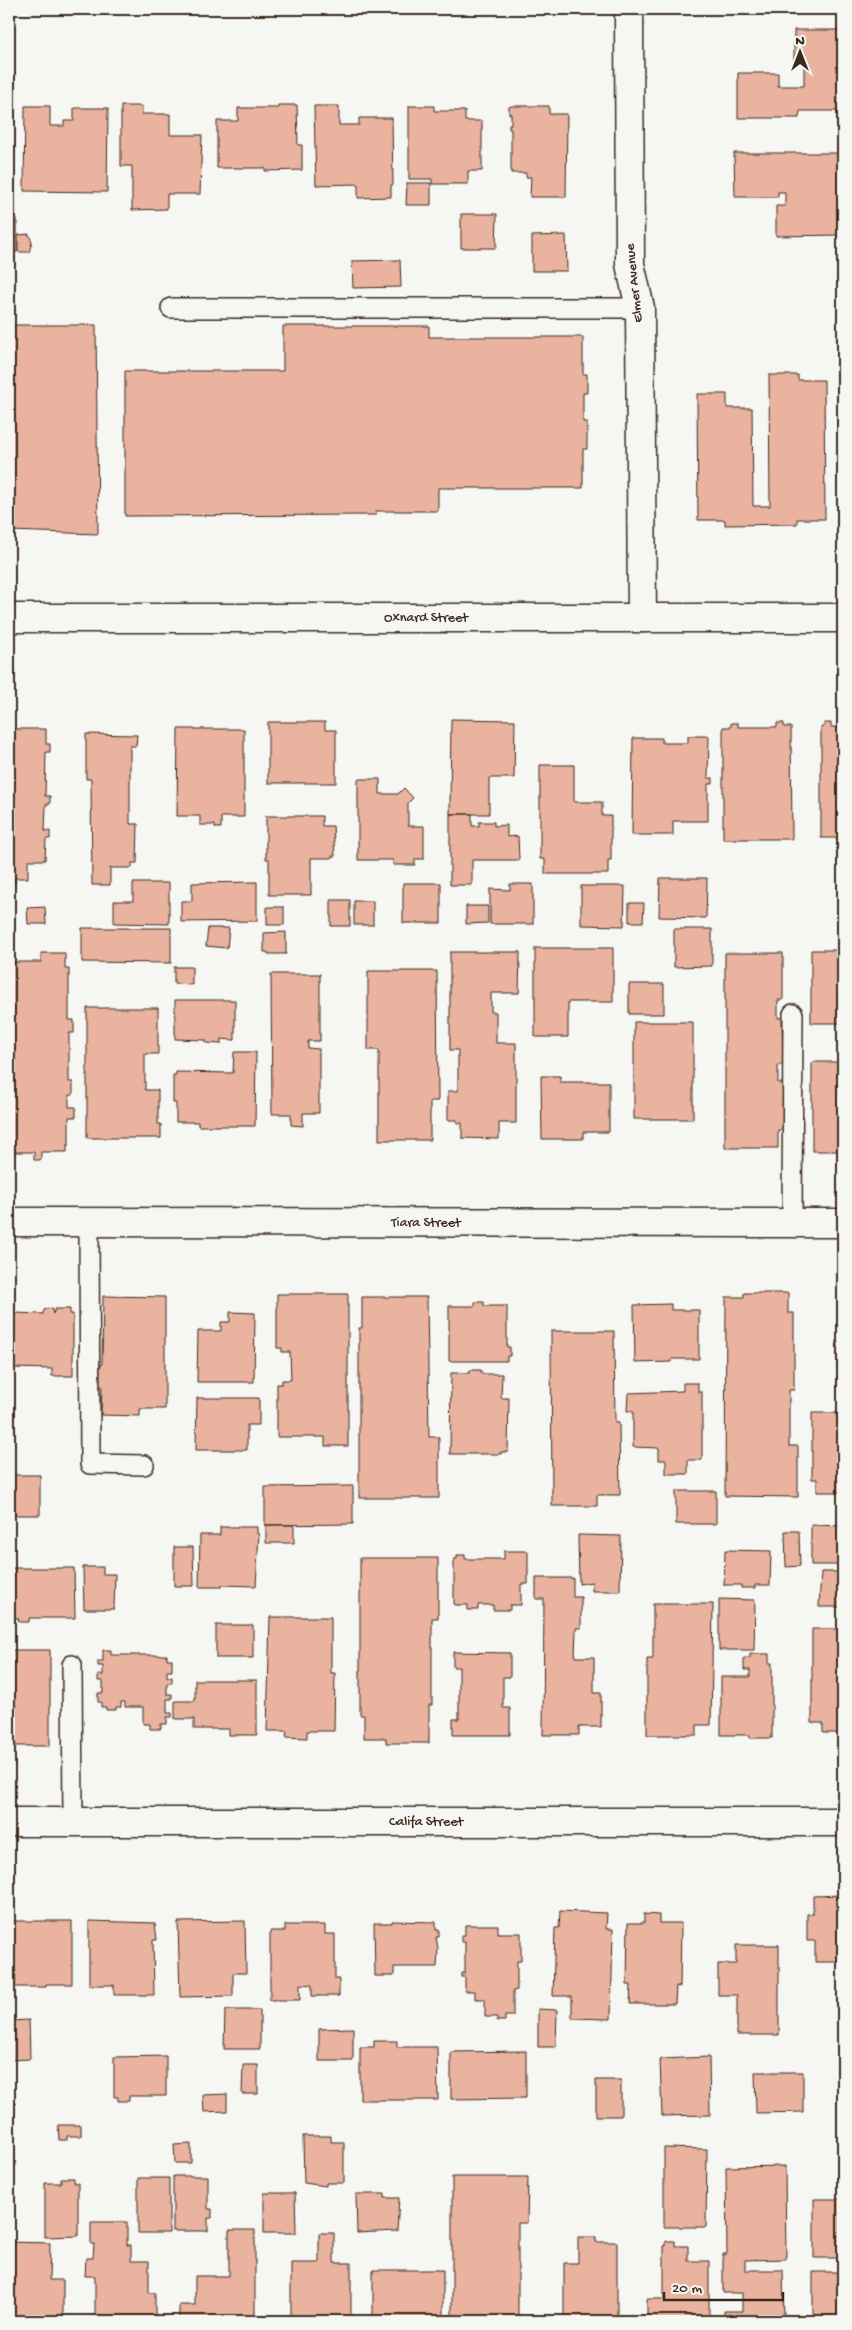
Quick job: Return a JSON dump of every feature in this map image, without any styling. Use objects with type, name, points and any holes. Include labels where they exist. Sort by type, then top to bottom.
[{"type":"street","name":"Elmer Avenue","points":[[629,9],[630,264],[640,308],[642,618]]},
{"type":"street","name":"Oxnard Street","points":[[9,618],[843,618]]},
{"type":"street","name":"Tiara Street","points":[[9,1222],[843,1224]]},
{"type":"street","name":"Califa Street","points":[[9,1822],[843,1822]]},
{"type":"lane","points":[[171,308],[640,308]]},
{"type":"lane","points":[[792,1223],[793,1014]]},
{"type":"lane","points":[[89,1223],[90,1464],[144,1465]]},
{"type":"lane","points":[[72,1665],[73,1822]]},
{"type":"building","points":[[794,30],[843,30],[843,99],[840,99],[840,111],[800,111],[799,118],[738,118],[738,73],[778,73],[778,86],[804,86],[804,62],[794,62]]},
{"type":"building","points":[[278,105],[297,105],[298,145],[302,145],[302,170],[265,171],[265,168],[217,168],[217,121],[238,121],[238,108],[278,108]]},
{"type":"building","points":[[25,106],[50,106],[50,126],[64,126],[64,121],[74,121],[74,108],[108,108],[107,192],[24,191]]},
{"type":"building","points":[[121,106],[142,106],[142,114],[170,114],[170,135],[202,135],[200,194],[167,194],[167,209],[132,210],[132,166],[121,166]]},
{"type":"building","points":[[314,106],[339,106],[339,125],[359,125],[359,118],[392,118],[393,185],[391,185],[391,197],[358,198],[358,184],[316,185]]},
{"type":"building","points":[[409,106],[434,106],[434,111],[465,111],[465,121],[482,121],[482,171],[468,171],[468,184],[432,184],[432,179],[409,179]]},
{"type":"building","points":[[549,106],[549,114],[567,114],[566,197],[530,197],[531,177],[526,177],[526,173],[511,173],[511,129],[509,129],[509,124],[511,124],[511,114],[509,114],[509,107]]},
{"type":"building","points":[[734,153],[841,153],[841,158],[843,158],[843,235],[776,236],[776,206],[785,206],[785,192],[778,192],[778,197],[735,197]]},
{"type":"building","points":[[407,183],[431,183],[431,205],[406,205]]},
{"type":"building","points":[[461,214],[497,214],[496,248],[461,248]]},
{"type":"building","points":[[9,219],[17,219],[17,252],[9,251]]},
{"type":"building","points":[[29,234],[32,242],[29,252],[18,252],[18,235]]},
{"type":"building","points":[[566,235],[567,271],[532,271],[532,236]]},
{"type":"building","points":[[400,260],[401,287],[353,288],[352,261]]},
{"type":"building","points":[[9,325],[96,325],[98,534],[9,531]]},
{"type":"building","points":[[283,326],[429,326],[429,337],[583,337],[583,374],[587,374],[587,393],[583,393],[583,422],[587,422],[587,449],[583,449],[583,488],[438,488],[438,511],[376,511],[376,515],[125,516],[125,371],[283,371]]},
{"type":"building","points":[[769,375],[798,375],[798,380],[824,380],[825,519],[797,519],[797,524],[725,525],[725,520],[698,520],[697,394],[727,394],[727,408],[752,408],[753,506],[770,506]]},
{"type":"building","points":[[451,719],[515,720],[514,778],[489,778],[489,814],[450,814]]},
{"type":"building","points":[[268,722],[325,722],[325,730],[336,730],[336,783],[268,783]]},
{"type":"building","points":[[731,723],[738,723],[738,727],[777,727],[777,723],[784,723],[784,727],[791,727],[792,839],[723,839],[723,727],[731,727]]},
{"type":"building","points":[[824,723],[831,723],[831,727],[843,727],[843,838],[821,838],[821,727],[824,727]]},
{"type":"building","points":[[9,729],[46,729],[46,744],[50,744],[50,752],[46,752],[45,796],[50,796],[50,804],[46,804],[45,831],[50,831],[50,839],[46,839],[45,860],[28,860],[28,878],[15,878],[15,884],[9,884]]},
{"type":"building","points":[[178,729],[244,729],[244,817],[221,817],[221,828],[215,828],[215,825],[200,825],[200,816],[177,816]]},
{"type":"building","points":[[86,734],[137,735],[136,746],[130,746],[130,824],[138,824],[137,863],[132,863],[132,868],[110,868],[110,885],[92,885],[91,779],[86,779]]},
{"type":"building","points":[[688,736],[709,736],[708,778],[713,778],[713,784],[708,784],[708,821],[673,821],[673,835],[632,835],[633,738],[662,738],[662,743],[688,743]]},
{"type":"building","points":[[540,765],[574,765],[574,802],[602,802],[602,816],[611,816],[611,860],[608,860],[608,874],[545,874],[545,859],[540,859]]},
{"type":"building","points":[[358,779],[380,779],[380,794],[398,794],[404,788],[413,798],[408,803],[408,826],[424,826],[424,859],[415,859],[415,865],[393,865],[393,860],[358,860]]},
{"type":"building","points":[[450,814],[472,814],[472,826],[479,826],[479,822],[494,822],[494,826],[507,825],[507,837],[518,836],[519,860],[472,860],[472,885],[450,885]]},
{"type":"building","points":[[266,816],[322,816],[322,826],[333,826],[335,856],[332,856],[332,858],[311,858],[311,895],[269,895],[269,859],[266,859]]},
{"type":"building","points":[[660,878],[707,878],[706,918],[659,917]]},
{"type":"building","points":[[257,882],[257,921],[181,922],[181,901],[192,901],[192,883]]},
{"type":"building","points":[[133,883],[169,883],[169,924],[114,923],[114,901],[133,901]]},
{"type":"building","points":[[403,883],[441,883],[441,923],[403,923]]},
{"type":"building","points":[[510,884],[533,884],[533,924],[490,924],[490,889],[510,890]]},
{"type":"building","points":[[581,886],[625,886],[624,926],[581,925]]},
{"type":"building","points":[[331,900],[350,900],[350,926],[331,926]]},
{"type":"building","points":[[354,901],[373,901],[373,925],[354,925]]},
{"type":"building","points":[[629,903],[644,903],[643,922],[629,922]]},
{"type":"building","points":[[466,906],[488,906],[488,923],[466,924]]},
{"type":"building","points":[[45,907],[46,924],[28,924],[27,908]]},
{"type":"building","points":[[267,907],[284,907],[284,925],[267,925]]},
{"type":"building","points":[[82,928],[171,928],[171,963],[82,962]]},
{"type":"building","points":[[208,928],[229,928],[227,948],[206,946]]},
{"type":"building","points":[[674,929],[712,929],[712,966],[674,967]]},
{"type":"building","points":[[286,932],[286,954],[268,954],[268,952],[264,952],[264,933]]},
{"type":"building","points":[[535,948],[613,948],[613,1002],[568,1002],[568,1037],[535,1037]]},
{"type":"building","points":[[811,950],[843,950],[843,1023],[811,1023]]},
{"type":"building","points":[[450,952],[520,952],[519,993],[491,993],[491,1012],[496,1012],[496,1043],[516,1043],[516,1123],[499,1123],[499,1139],[462,1138],[462,1123],[457,1123],[457,1120],[448,1120],[448,1091],[458,1091],[458,1050],[450,1050]]},
{"type":"building","points":[[41,953],[65,953],[65,969],[69,969],[69,1020],[74,1020],[74,1033],[69,1033],[69,1082],[73,1082],[73,1095],[69,1095],[69,1107],[76,1107],[76,1117],[69,1117],[69,1145],[67,1145],[67,1152],[41,1152],[41,1160],[34,1160],[34,1152],[9,1152],[9,962],[41,962]]},
{"type":"building","points":[[725,953],[783,953],[783,1000],[778,1000],[778,1018],[782,1018],[783,1065],[778,1065],[778,1083],[783,1083],[783,1130],[778,1130],[778,1148],[725,1148]]},
{"type":"building","points":[[174,967],[192,967],[192,985],[174,984]]},
{"type":"building","points":[[368,971],[437,971],[438,1101],[430,1101],[430,1140],[379,1140],[379,1050],[368,1050]]},
{"type":"building","points":[[271,974],[320,974],[320,1041],[308,1041],[308,1048],[319,1049],[319,1113],[303,1113],[303,1126],[291,1125],[291,1114],[272,1114]]},
{"type":"building","points":[[629,984],[664,984],[664,1014],[629,1014]]},
{"type":"building","points":[[175,1000],[235,1000],[235,1040],[221,1039],[221,1044],[206,1043],[206,1040],[175,1039]]},
{"type":"building","points":[[87,1008],[158,1008],[158,1054],[145,1054],[145,1090],[158,1090],[158,1124],[161,1124],[161,1138],[87,1138]]},
{"type":"building","points":[[634,1022],[693,1022],[693,1119],[634,1119]]},
{"type":"building","points":[[234,1052],[256,1052],[255,1126],[198,1126],[198,1122],[176,1122],[176,1103],[173,1103],[173,1075],[176,1075],[176,1072],[233,1073]]},
{"type":"building","points":[[812,1062],[843,1062],[843,1151],[812,1151]]},
{"type":"building","points":[[541,1076],[560,1076],[560,1082],[609,1082],[609,1132],[583,1132],[583,1139],[542,1139]]},
{"type":"building","points":[[744,1293],[788,1293],[788,1313],[794,1313],[794,1390],[789,1390],[789,1446],[798,1446],[798,1497],[725,1496],[726,1297],[744,1297]]},
{"type":"building","points":[[277,1294],[348,1294],[348,1446],[325,1446],[325,1437],[277,1437],[277,1384],[282,1384],[282,1380],[291,1380],[290,1352],[282,1352],[282,1348],[277,1348]]},
{"type":"building","points":[[103,1296],[165,1297],[165,1409],[140,1409],[140,1416],[101,1415],[102,1386],[97,1386],[97,1365],[102,1365]]},
{"type":"building","points":[[362,1297],[427,1297],[429,1437],[439,1437],[439,1498],[359,1498],[359,1328],[362,1328]]},
{"type":"building","points":[[475,1302],[484,1302],[484,1306],[507,1306],[507,1347],[510,1347],[510,1356],[507,1356],[507,1361],[449,1361],[449,1306],[475,1306]]},
{"type":"building","points":[[671,1304],[671,1310],[699,1310],[699,1359],[672,1359],[672,1362],[635,1363],[634,1305]]},
{"type":"building","points":[[52,1309],[53,1314],[55,1309],[70,1309],[70,1314],[73,1314],[73,1376],[52,1376],[52,1369],[13,1368],[13,1313],[43,1314],[44,1310]]},
{"type":"building","points":[[230,1312],[255,1313],[254,1382],[197,1382],[198,1331],[221,1331],[221,1322],[230,1322]]},
{"type":"building","points":[[551,1331],[614,1331],[615,1423],[619,1423],[620,1495],[597,1495],[597,1506],[552,1506]]},
{"type":"building","points":[[470,1370],[481,1370],[481,1374],[502,1374],[501,1398],[509,1398],[508,1452],[501,1452],[501,1454],[450,1454],[451,1373],[470,1373]]},
{"type":"building","points":[[683,1383],[698,1383],[698,1392],[702,1392],[702,1460],[688,1460],[688,1474],[666,1474],[666,1460],[659,1460],[659,1448],[633,1447],[633,1411],[627,1411],[628,1393],[683,1391]]},
{"type":"building","points":[[197,1398],[259,1398],[259,1425],[247,1425],[247,1450],[196,1450]]},
{"type":"building","points":[[812,1413],[843,1413],[843,1492],[817,1492],[817,1479],[812,1479]]},
{"type":"building","points":[[9,1475],[40,1475],[40,1515],[9,1515]]},
{"type":"building","points":[[353,1486],[353,1524],[265,1525],[265,1487]]},
{"type":"building","points":[[676,1491],[716,1491],[716,1524],[676,1524]]},
{"type":"building","points":[[266,1525],[294,1525],[294,1543],[266,1543]]},
{"type":"building","points":[[811,1525],[843,1526],[843,1565],[811,1565]]},
{"type":"building","points":[[220,1527],[257,1527],[257,1534],[259,1534],[256,1586],[222,1585],[222,1587],[199,1587],[200,1535],[220,1535]]},
{"type":"building","points":[[785,1531],[799,1531],[800,1566],[786,1567]]},
{"type":"building","points":[[578,1535],[621,1536],[620,1591],[592,1591],[592,1582],[579,1584]]},
{"type":"building","points":[[174,1547],[193,1547],[194,1586],[174,1586]]},
{"type":"building","points":[[725,1550],[771,1551],[770,1585],[755,1585],[755,1588],[741,1588],[741,1585],[724,1585]]},
{"type":"building","points":[[504,1551],[528,1551],[528,1584],[521,1584],[521,1605],[510,1605],[510,1610],[493,1610],[493,1605],[478,1605],[478,1610],[468,1610],[468,1605],[454,1605],[454,1559],[457,1559],[457,1555],[465,1555],[465,1559],[504,1559]]},
{"type":"building","points":[[360,1558],[438,1558],[438,1618],[432,1618],[432,1705],[429,1705],[429,1743],[386,1743],[386,1738],[364,1738],[364,1715],[360,1715]]},
{"type":"building","points":[[83,1567],[103,1567],[103,1574],[115,1574],[114,1609],[84,1609]]},
{"type":"building","points":[[9,1568],[74,1568],[75,1618],[29,1618],[29,1622],[19,1622],[18,1618],[9,1618]]},
{"type":"building","points":[[821,1572],[843,1572],[843,1607],[819,1607]]},
{"type":"building","points":[[536,1578],[573,1578],[573,1597],[581,1597],[581,1628],[576,1628],[575,1657],[594,1657],[594,1693],[601,1693],[601,1727],[579,1727],[579,1735],[543,1735],[544,1599],[536,1599]]},
{"type":"building","points":[[719,1599],[755,1600],[754,1650],[719,1650]]},
{"type":"building","points":[[653,1604],[713,1604],[711,1725],[697,1725],[697,1735],[647,1735],[647,1659],[653,1659]]},
{"type":"building","points":[[270,1617],[331,1617],[331,1673],[335,1673],[334,1731],[307,1731],[307,1738],[286,1737],[287,1731],[267,1731]]},
{"type":"building","points":[[216,1625],[253,1625],[253,1658],[216,1658]]},
{"type":"building","points":[[812,1629],[842,1629],[843,1733],[823,1733],[823,1723],[812,1723]]},
{"type":"building","points":[[9,1650],[50,1650],[50,1746],[9,1746]]},
{"type":"building","points":[[103,1650],[111,1650],[111,1655],[167,1655],[167,1659],[172,1659],[172,1671],[167,1671],[167,1677],[172,1677],[172,1683],[167,1683],[167,1694],[172,1694],[172,1699],[167,1699],[167,1713],[172,1713],[172,1717],[167,1717],[167,1724],[161,1724],[161,1729],[150,1729],[150,1724],[143,1724],[143,1707],[125,1707],[125,1702],[121,1702],[121,1707],[116,1707],[116,1710],[106,1710],[106,1707],[101,1707],[101,1702],[98,1702],[98,1693],[103,1693],[103,1681],[98,1681],[98,1675],[103,1675],[103,1666],[98,1666],[98,1661],[103,1661]]},
{"type":"building","points":[[453,1652],[510,1653],[510,1677],[503,1677],[503,1708],[510,1708],[510,1735],[453,1735],[453,1719],[459,1719],[459,1667],[453,1667]]},
{"type":"building","points":[[750,1654],[769,1654],[769,1663],[772,1663],[772,1738],[750,1738],[750,1735],[721,1735],[721,1677],[750,1677],[750,1670],[744,1670],[744,1658],[750,1658]]},
{"type":"building","points":[[195,1680],[257,1680],[257,1735],[229,1735],[229,1729],[194,1729],[194,1719],[175,1719],[175,1701],[195,1701]]},
{"type":"building","points":[[843,1895],[843,1962],[815,1962],[815,1941],[807,1941],[807,1914],[813,1914],[813,1896]]},
{"type":"building","points":[[560,1911],[607,1913],[606,1929],[613,1929],[611,2019],[572,2018],[572,1996],[553,1996],[555,1928],[559,1928]]},
{"type":"building","points":[[644,1914],[659,1915],[659,1923],[681,1923],[680,1987],[676,1986],[675,2004],[630,2004],[631,1985],[627,1985],[628,1923],[644,1923]]},
{"type":"building","points":[[9,1921],[72,1921],[72,1984],[46,1984],[46,1987],[15,1987],[15,1975],[9,1975]]},
{"type":"building","points":[[89,1921],[155,1923],[157,1940],[153,1940],[154,1995],[114,1995],[114,1985],[89,1985]]},
{"type":"building","points":[[245,1921],[246,1973],[233,1973],[233,1996],[180,1997],[178,1922]]},
{"type":"building","points":[[392,1921],[436,1922],[436,1930],[439,1930],[439,1937],[436,1937],[438,1948],[437,1967],[394,1967],[394,1976],[375,1976],[374,1923],[392,1923]]},
{"type":"building","points":[[285,1925],[325,1925],[325,1934],[335,1934],[335,1979],[339,1979],[339,1996],[312,1996],[312,1985],[300,1984],[300,2000],[270,2000],[270,1931],[285,1931]]},
{"type":"building","points":[[465,1925],[498,1925],[498,1933],[521,1933],[521,1961],[517,1961],[517,1990],[513,1991],[513,2016],[505,2016],[505,2021],[497,2021],[497,2017],[485,2017],[485,1999],[475,1999],[475,1991],[465,1991],[465,1977],[461,1977],[461,1973],[465,1973],[465,1942],[461,1942],[461,1935],[465,1935]]},
{"type":"building","points":[[736,1945],[779,1945],[779,2035],[737,2035],[737,1995],[718,1995],[718,1964],[736,1964]]},
{"type":"building","points":[[538,2009],[557,2010],[556,2047],[538,2047]]},
{"type":"building","points":[[225,2010],[260,2010],[260,2049],[224,2049]]},
{"type":"building","points":[[29,2020],[30,2059],[9,2060],[9,2021]]},
{"type":"building","points":[[353,2028],[353,2061],[319,2061],[319,2029]]},
{"type":"building","points":[[374,2041],[397,2041],[397,2047],[437,2047],[438,2100],[360,2100],[360,2047],[374,2047]]},
{"type":"building","points":[[526,2051],[526,2098],[451,2099],[451,2052]]},
{"type":"building","points":[[166,2056],[166,2096],[129,2096],[129,2101],[118,2101],[118,2097],[114,2097],[114,2057]]},
{"type":"building","points":[[709,2057],[710,2115],[662,2116],[660,2059]]},
{"type":"building","points":[[243,2065],[258,2065],[258,2094],[242,2094]]},
{"type":"building","points":[[755,2072],[803,2072],[803,2112],[756,2113]]},
{"type":"building","points":[[596,2080],[621,2080],[621,2116],[596,2116]]},
{"type":"building","points":[[227,2094],[227,2111],[204,2112],[203,2095]]},
{"type":"building","points":[[58,2125],[81,2125],[81,2136],[67,2136],[67,2140],[59,2140]]},
{"type":"building","points":[[303,2136],[331,2136],[331,2142],[344,2142],[344,2183],[326,2183],[326,2186],[304,2183]]},
{"type":"building","points":[[191,2144],[191,2163],[175,2163],[174,2145]]},
{"type":"building","points":[[664,2148],[707,2149],[706,2227],[664,2227]]},
{"type":"building","points":[[785,2166],[786,2259],[745,2260],[745,2270],[783,2270],[784,2321],[724,2321],[724,2311],[742,2311],[742,2293],[723,2293],[723,2254],[727,2254],[726,2167]]},
{"type":"building","points":[[173,2176],[208,2176],[208,2209],[212,2209],[212,2218],[208,2218],[208,2231],[173,2231]]},
{"type":"building","points":[[452,2177],[528,2177],[527,2223],[518,2223],[518,2321],[452,2321]]},
{"type":"building","points":[[61,2178],[74,2178],[74,2183],[78,2183],[78,2236],[45,2237],[45,2183],[61,2183]]},
{"type":"building","points":[[138,2178],[169,2178],[169,2233],[138,2233]]},
{"type":"building","points":[[264,2193],[295,2193],[296,2233],[264,2233]]},
{"type":"building","points":[[356,2194],[385,2194],[385,2198],[399,2198],[397,2231],[357,2233]]},
{"type":"building","points":[[814,2199],[843,2199],[843,2258],[814,2258]]},
{"type":"building","points":[[91,2222],[127,2222],[127,2245],[131,2245],[131,2261],[149,2261],[149,2293],[155,2293],[155,2321],[95,2321],[95,2276],[85,2276],[86,2258],[93,2258],[94,2244],[91,2244]]},
{"type":"building","points":[[229,2230],[255,2230],[255,2321],[179,2321],[179,2305],[195,2305],[195,2276],[229,2276]]},
{"type":"building","points":[[319,2233],[334,2233],[334,2263],[351,2263],[351,2321],[291,2321],[291,2263],[319,2263]]},
{"type":"building","points":[[578,2237],[596,2237],[596,2242],[617,2242],[617,2321],[569,2321],[569,2318],[564,2318],[564,2263],[578,2263]]},
{"type":"building","points":[[666,2241],[675,2241],[675,2246],[688,2246],[688,2261],[709,2261],[709,2321],[647,2321],[647,2299],[664,2299],[664,2246],[666,2246]]},
{"type":"building","points":[[9,2242],[50,2243],[49,2280],[63,2280],[63,2321],[9,2321]]},
{"type":"building","points":[[373,2270],[443,2270],[443,2321],[373,2321]]},
{"type":"building","points":[[813,2272],[843,2272],[843,2321],[813,2321]]}]
